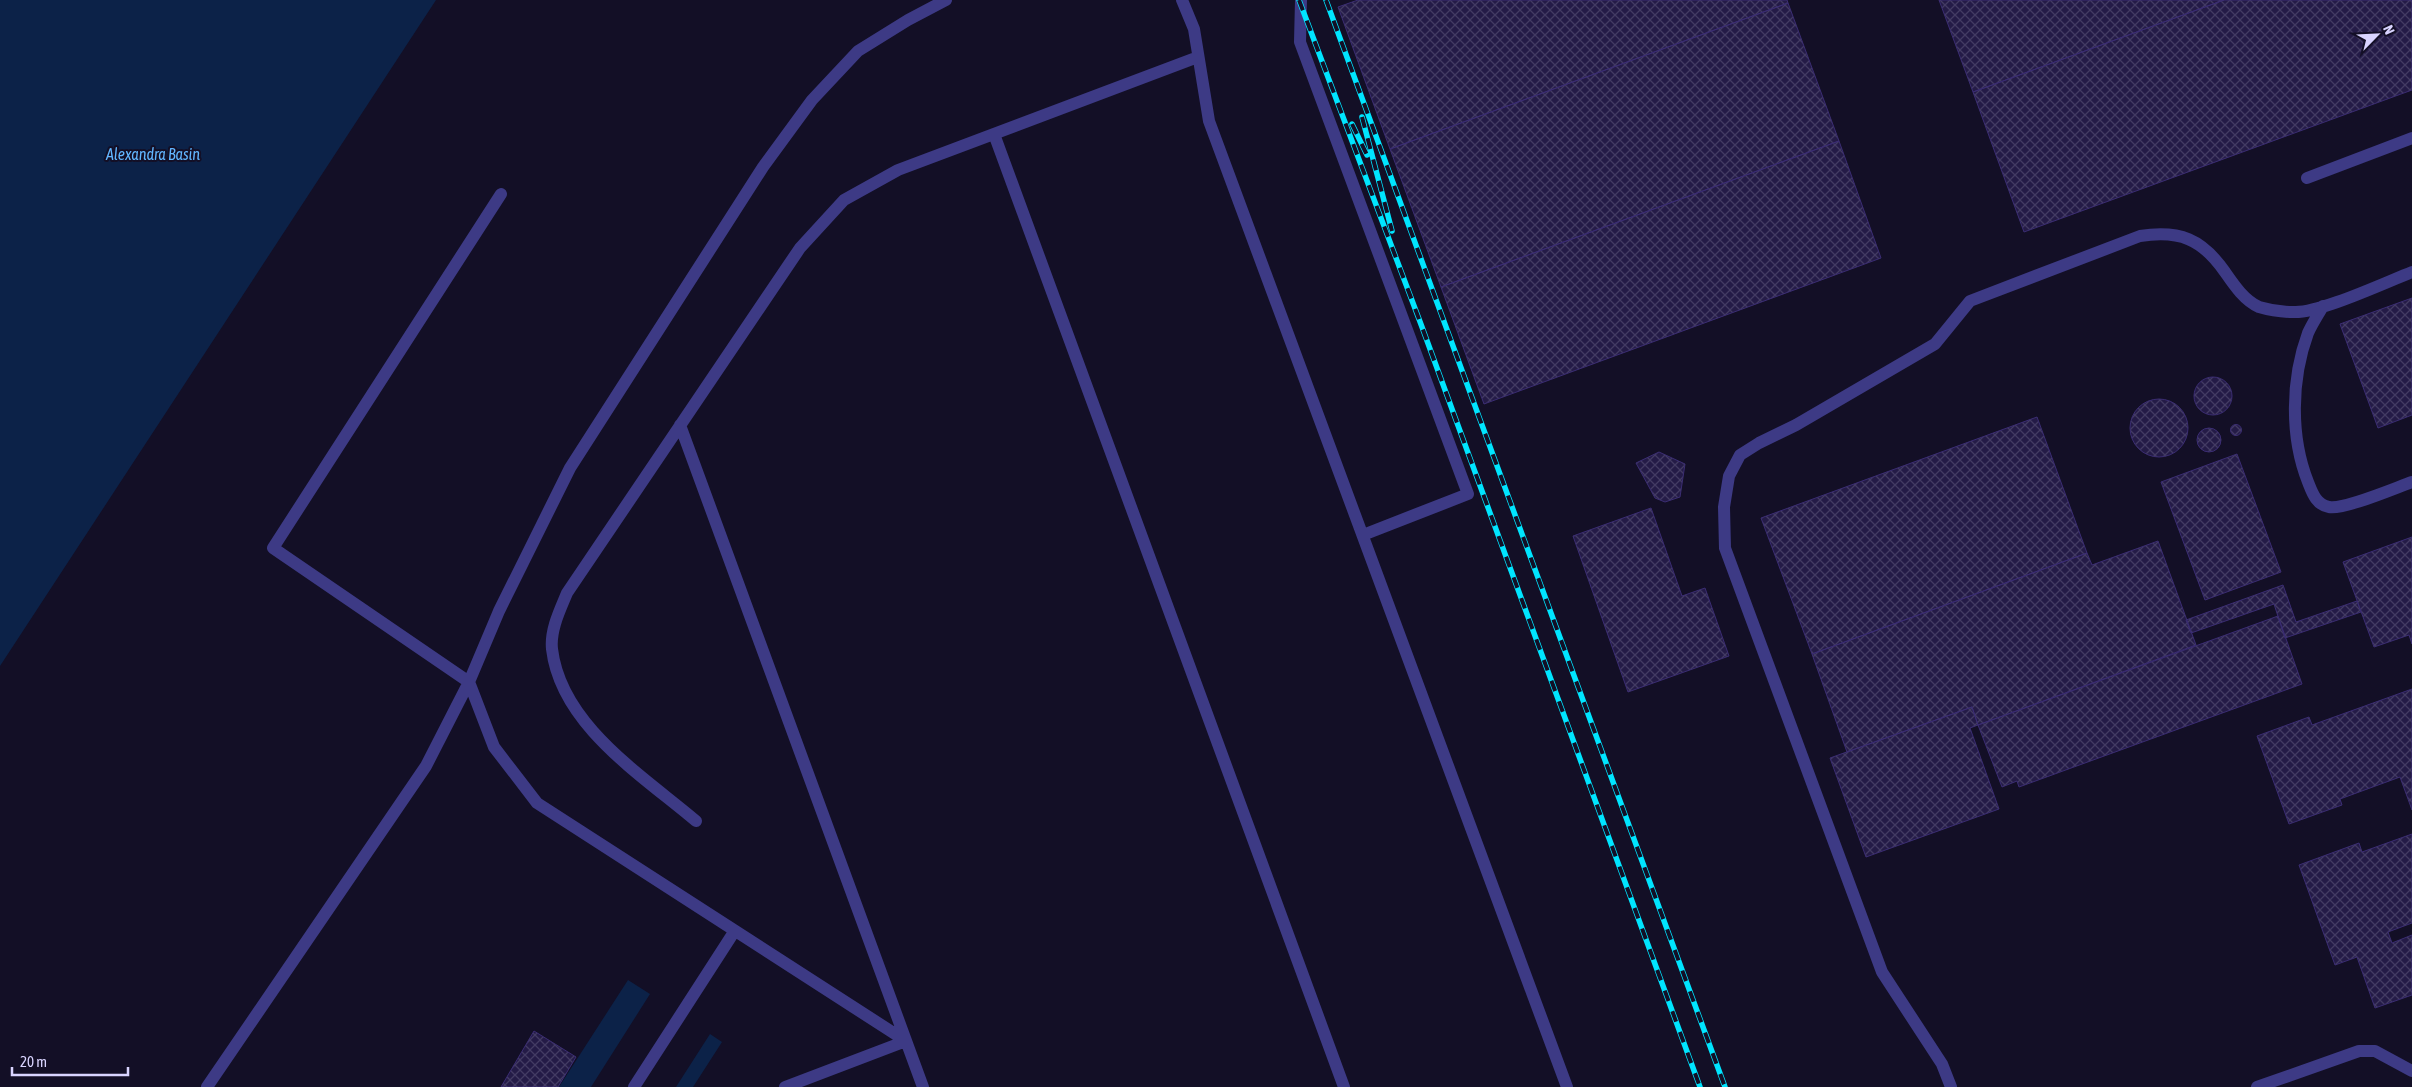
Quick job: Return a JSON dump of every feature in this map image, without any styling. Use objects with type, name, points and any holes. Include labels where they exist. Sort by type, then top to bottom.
[{"type":"lane","points":[[208,1087],[426,766],[470,682],[499,611],[570,468],[763,167],[812,100],[858,50],[946,0]]},
{"type":"lane","points":[[1182,0],[1194,29],[1210,120],[1567,1087]]},
{"type":"lane","points":[[1301,0],[1300,42],[1468,494],[1363,535]]},
{"type":"lane","points":[[696,821],[600,740],[576,710],[560,679],[552,647],[556,621],[567,593],[800,248],[844,200],[898,170],[1198,57]]},
{"type":"lane","points":[[994,134],[1344,1087]]},
{"type":"lane","points":[[2307,178],[2412,138]]},
{"type":"lane","points":[[501,194],[273,548],[470,682],[494,747],[538,803],[734,932],[906,1041]]},
{"type":"lane","points":[[1951,1087],[1942,1064],[1882,972],[1725,548],[1724,507],[1729,476],[1740,455],[1758,443],[1796,425],[1935,344],[1970,301],[2140,236],[2163,233],[2187,238],[2210,253],[2238,290],[2259,306],[2295,312],[2323,306],[2412,272]]},
{"type":"lane","points":[[2323,306],[2308,333],[2295,397],[2301,465],[2312,493],[2319,503],[2329,508],[2348,504],[2412,482]]},
{"type":"lane","points":[[680,425],[923,1087]]},
{"type":"lane","points":[[634,1087],[734,932]]},
{"type":"lane","points":[[785,1087],[906,1041]]},
{"type":"lane","points":[[2257,1087],[2359,1051],[2375,1051],[2412,1071]]},
{"type":"water","name":"Alexandra Basin","points":[[0,0],[436,0],[0,666]]},
{"type":"water","points":[[628,980],[650,994],[591,1087],[559,1087]]},
{"type":"water","points":[[710,1034],[722,1042],[693,1087],[676,1087]]},
{"type":"building","points":[[1358,0],[1787,0],[1788,3],[1390,149],[1338,7]]},
{"type":"building","points":[[1939,0],[2224,0],[1973,92]]},
{"type":"building","points":[[2224,0],[2412,0],[2412,90],[2024,232],[1973,92]]},
{"type":"building","points":[[1788,3],[1839,141],[1441,287],[1390,149]]},
{"type":"building","points":[[1839,141],[1881,258],[1484,404],[1441,287]]},
{"type":"building","points":[[2412,298],[2412,415],[2378,428],[2340,324]]},
{"type":"building","points":[[2213,377],[2226,383],[2232,396],[2226,409],[2213,415],[2200,409],[2194,396],[2200,383]]},
{"type":"building","points":[[2159,399],[2175,404],[2183,412],[2188,428],[2183,444],[2175,452],[2159,457],[2143,452],[2135,444],[2130,428],[2135,412],[2143,404]]},
{"type":"building","points":[[2037,417],[2087,553],[1812,654],[1761,518]]},
{"type":"building","points":[[2236,424],[2242,430],[2236,436],[2230,430]]},
{"type":"building","points":[[2209,428],[2218,431],[2221,440],[2218,449],[2209,452],[2200,449],[2197,440],[2200,431]]},
{"type":"building","points":[[1659,452],[1685,464],[1680,497],[1665,502],[1655,498],[1636,463]]},
{"type":"building","points":[[2237,454],[2281,572],[2205,600],[2161,482]]},
{"type":"building","points":[[1651,508],[1682,596],[1705,588],[1729,656],[1628,692],[1573,536]]},
{"type":"building","points":[[2412,537],[2412,644],[2409,635],[2374,647],[2343,562]]},
{"type":"building","points":[[2158,541],[2196,645],[1978,725],[1972,707],[1847,752],[1812,654],[2087,553],[2092,565]]},
{"type":"building","points":[[2283,585],[2296,622],[2357,601],[2361,612],[2285,638],[2274,604],[2191,633],[2186,620]]},
{"type":"building","points":[[2278,616],[2302,684],[2019,787],[2017,781],[2002,787],[1978,725]]},
{"type":"building","points":[[2412,689],[2412,810],[2400,777],[2340,799],[2342,805],[2289,824],[2257,736],[2309,717],[2312,725]]},
{"type":"building","points":[[1972,707],[1978,725],[1970,728],[1999,809],[1866,857],[1830,758]]},
{"type":"building","points":[[2412,834],[2412,923],[2388,932],[2392,943],[2412,935],[2412,995],[2375,1008],[2357,957],[2335,965],[2299,865],[2359,843],[2362,852]]},
{"type":"building","points":[[534,1031],[576,1057],[558,1087],[501,1087]]},
{"type":"railway","points":[[1299,0],[1422,327],[1700,1087]]},
{"type":"railway","points":[[1326,0],[1725,1087]]},
{"type":"railway","points":[[1362,117],[1392,231]]},
{"type":"railway","points":[[1352,124],[1367,155]]}]
